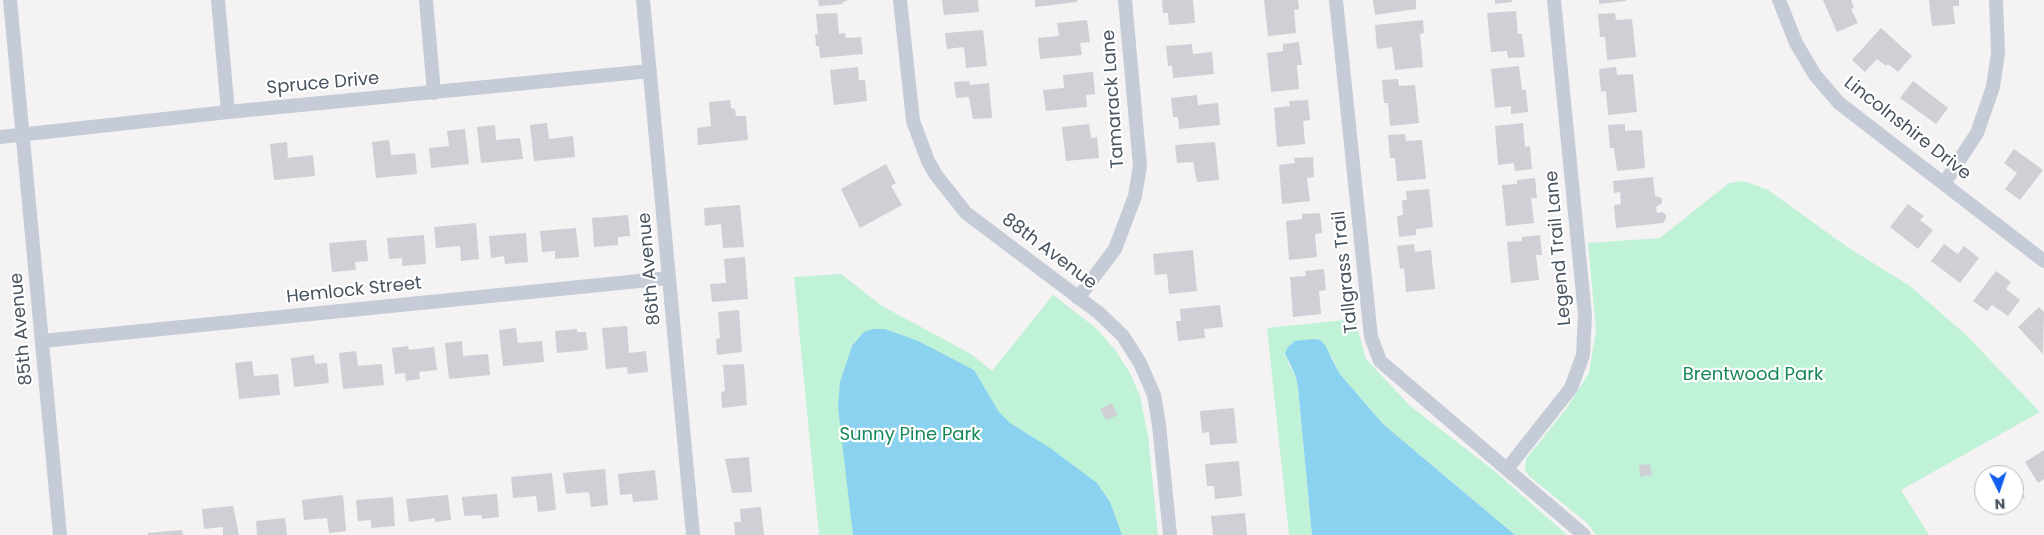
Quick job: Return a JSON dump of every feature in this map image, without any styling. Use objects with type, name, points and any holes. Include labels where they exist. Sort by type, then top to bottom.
[{"type":"street","name":"85th Avenue","points":[[10,0],[60,535]]},
{"type":"street","points":[[218,0],[228,112]]},
{"type":"street","points":[[426,0],[434,93]]},
{"type":"street","name":"86th Avenue","points":[[643,0],[693,535]]},
{"type":"street","name":"88th Avenue","points":[[900,0],[913,121],[932,168],[966,213],[1078,298],[1123,336],[1140,363],[1154,395],[1159,425],[1170,535]]},
{"type":"street","name":"Tamarack Lane","points":[[1078,298],[1115,249],[1135,196],[1140,166],[1125,0]]},
{"type":"street","name":"Tallgrass Trail","points":[[1336,0],[1371,337],[1380,361],[1584,535]]},
{"type":"street","name":"Legend Trail Lane","points":[[1507,470],[1571,388],[1583,355],[1585,316],[1554,0]]},
{"type":"street","name":"Lincolnshire Drive","points":[[1779,0],[1796,43],[1826,89],[1839,103],[1945,182],[2044,261]]},
{"type":"street","points":[[1945,182],[1977,133],[1993,87],[1998,53],[1996,0]]},
{"type":"street","name":"Spruce Drive","points":[[0,137],[650,70]]},
{"type":"street","name":"Hemlock Street","points":[[42,341],[669,278]]},
{"type":"green space","name":"Brentwood Park","points":[[1744,181],[1768,190],[1846,246],[1910,286],[1965,334],[2040,412],[1901,490],[1929,535],[1596,535],[1587,523],[1529,476],[1525,470],[1526,459],[1566,409],[1589,373],[1596,331],[1588,243],[1660,238],[1729,183]]},
{"type":"green space","name":"Sunny Pine Park","points":[[841,274],[882,306],[971,354],[992,371],[1053,295],[1096,328],[1116,351],[1130,373],[1140,396],[1148,436],[1158,535],[819,535],[794,277]]},
{"type":"green space","points":[[1355,319],[1366,359],[1409,405],[1492,469],[1567,535],[1515,535],[1383,424],[1339,373],[1331,355],[1287,361],[1296,377],[1298,388],[1312,535],[1289,535],[1267,328]]},
{"type":"water","points":[[873,329],[885,329],[918,341],[974,370],[999,412],[1010,423],[1050,448],[1097,483],[1110,502],[1122,535],[853,535],[838,407],[840,382],[852,346],[864,332]]},
{"type":"water","points":[[1320,340],[1325,345],[1339,373],[1383,424],[1515,535],[1312,535],[1298,388],[1296,377],[1285,353],[1288,347],[1295,341]]},
{"type":"building","points":[[818,0],[847,1],[843,2],[843,4],[819,6]]},
{"type":"building","points":[[942,0],[978,0],[979,12],[944,15]]},
{"type":"building","points":[[1035,0],[1077,0],[1077,2],[1035,7]]},
{"type":"building","points":[[1162,0],[1193,0],[1195,23],[1169,25],[1168,13],[1163,13]]},
{"type":"building","points":[[1264,0],[1298,0],[1299,9],[1294,10],[1296,33],[1268,36]]},
{"type":"building","points":[[1373,0],[1416,0],[1416,9],[1375,15]]},
{"type":"building","points":[[1495,0],[1512,0],[1512,2],[1495,4]]},
{"type":"building","points":[[1599,0],[1626,0],[1626,1],[1599,4]]},
{"type":"building","points":[[1823,0],[1851,0],[1854,8],[1851,9],[1858,23],[1837,32]]},
{"type":"building","points":[[1929,0],[1959,0],[1959,6],[1953,6],[1955,24],[1932,26]]},
{"type":"building","points":[[1516,11],[1518,34],[1522,34],[1525,57],[1508,58],[1507,51],[1491,52],[1487,13]]},
{"type":"building","points":[[837,13],[839,34],[845,33],[846,38],[861,37],[863,54],[820,58],[819,46],[816,46],[815,34],[818,34],[816,14]]},
{"type":"building","points":[[1615,13],[1616,20],[1632,19],[1636,57],[1607,60],[1605,37],[1600,37],[1598,14]]},
{"type":"building","points":[[1087,20],[1090,42],[1080,43],[1082,55],[1040,59],[1038,38],[1059,36],[1057,23]]},
{"type":"building","points":[[1423,20],[1424,33],[1420,34],[1423,67],[1395,70],[1392,47],[1377,49],[1375,25]]},
{"type":"building","points":[[1881,28],[1912,56],[1898,72],[1888,64],[1886,66],[1877,59],[1865,72],[1852,60]]},
{"type":"building","points":[[983,30],[987,66],[966,68],[964,47],[947,49],[945,33]]},
{"type":"building","points":[[1299,42],[1302,65],[1297,65],[1299,89],[1271,92],[1267,53],[1283,51],[1283,44]]},
{"type":"building","points":[[1192,44],[1193,54],[1212,52],[1214,74],[1173,78],[1172,66],[1168,66],[1166,46]]},
{"type":"building","points":[[1519,66],[1522,90],[1526,90],[1528,112],[1511,114],[1511,106],[1495,108],[1491,69]]},
{"type":"building","points":[[858,67],[859,80],[865,80],[867,101],[834,105],[830,70]]},
{"type":"building","points":[[1616,67],[1617,75],[1633,74],[1637,112],[1608,115],[1606,91],[1601,92],[1599,69]]},
{"type":"building","points":[[1093,72],[1095,94],[1086,95],[1087,107],[1046,111],[1043,90],[1064,88],[1063,75]]},
{"type":"building","points":[[1398,79],[1399,86],[1415,85],[1419,123],[1390,126],[1388,103],[1384,103],[1382,80]]},
{"type":"building","points":[[969,81],[970,85],[989,83],[992,118],[973,119],[969,97],[956,98],[954,82]]},
{"type":"building","points":[[1913,81],[1948,108],[1936,124],[1900,98]]},
{"type":"building","points":[[1197,95],[1198,105],[1218,103],[1220,125],[1179,129],[1178,117],[1173,117],[1171,98]]},
{"type":"building","points":[[730,100],[731,108],[735,109],[736,116],[746,116],[748,140],[698,145],[697,128],[711,126],[709,102]]},
{"type":"building","points":[[1308,100],[1310,120],[1303,121],[1305,144],[1277,147],[1274,108],[1290,106],[1289,101]]},
{"type":"building","points":[[547,123],[549,139],[573,136],[575,157],[534,161],[530,125]]},
{"type":"building","points":[[1523,123],[1525,147],[1530,146],[1532,169],[1515,171],[1514,163],[1498,165],[1495,126]]},
{"type":"building","points":[[1089,124],[1091,138],[1097,137],[1099,158],[1066,161],[1062,127]]},
{"type":"building","points":[[1625,124],[1625,131],[1642,130],[1645,168],[1617,171],[1614,148],[1610,148],[1608,125]]},
{"type":"building","points":[[495,125],[496,140],[520,138],[523,159],[481,163],[477,127]]},
{"type":"building","points":[[465,129],[469,164],[431,168],[429,148],[449,146],[447,131]]},
{"type":"building","points":[[1405,134],[1406,141],[1422,140],[1426,179],[1397,181],[1395,158],[1390,158],[1388,135]]},
{"type":"building","points":[[389,140],[391,155],[415,153],[417,174],[376,178],[372,142]]},
{"type":"building","points":[[287,142],[288,158],[313,155],[315,176],[274,180],[270,144]]},
{"type":"building","points":[[1215,142],[1219,180],[1197,182],[1193,162],[1177,163],[1175,145]]},
{"type":"building","points":[[2014,149],[2043,170],[2020,200],[2005,189],[2017,173],[2004,163]]},
{"type":"building","points":[[1313,157],[1314,177],[1307,178],[1310,201],[1282,204],[1279,165],[1295,163],[1294,158]]},
{"type":"building","points":[[886,164],[896,183],[891,186],[902,205],[860,228],[841,189]]},
{"type":"building","points":[[1653,177],[1655,196],[1662,198],[1662,203],[1656,207],[1657,213],[1662,212],[1666,215],[1666,219],[1663,223],[1616,228],[1614,205],[1621,204],[1620,192],[1614,193],[1613,181]]},
{"type":"building","points":[[1535,178],[1537,198],[1531,198],[1534,223],[1506,226],[1502,185],[1517,184],[1517,180]]},
{"type":"building","points":[[1429,189],[1433,227],[1416,229],[1416,235],[1399,237],[1397,216],[1403,215],[1402,200],[1407,200],[1406,191]]},
{"type":"building","points":[[1908,204],[1924,216],[1920,220],[1933,230],[1918,249],[1890,227]]},
{"type":"building","points":[[740,205],[744,247],[723,248],[721,224],[705,226],[704,208]]},
{"type":"building","points":[[1320,213],[1322,233],[1315,234],[1317,257],[1289,260],[1286,221],[1302,219],[1302,214]]},
{"type":"building","points":[[628,215],[630,236],[618,237],[618,245],[594,247],[592,218]]},
{"type":"building","points":[[476,223],[479,259],[461,261],[460,246],[436,248],[434,227]]},
{"type":"building","points":[[576,228],[579,257],[555,259],[555,251],[542,252],[540,231]]},
{"type":"building","points":[[526,233],[528,262],[505,264],[504,256],[491,258],[489,236]]},
{"type":"building","points":[[424,235],[426,264],[402,266],[402,258],[389,259],[387,238]]},
{"type":"building","points":[[1540,235],[1542,255],[1536,255],[1539,280],[1511,283],[1507,242],[1522,241],[1522,237]]},
{"type":"building","points":[[366,240],[368,261],[355,262],[356,270],[332,272],[329,243]]},
{"type":"building","points":[[1414,244],[1415,252],[1431,250],[1435,289],[1406,292],[1404,268],[1400,269],[1397,246]]},
{"type":"building","points":[[1944,244],[1958,254],[1964,246],[1979,258],[1960,283],[1931,261]]},
{"type":"building","points":[[1193,250],[1197,291],[1169,294],[1167,274],[1155,275],[1153,254]]},
{"type":"building","points":[[745,257],[748,299],[712,302],[710,284],[726,283],[724,259]]},
{"type":"building","points":[[1324,269],[1326,290],[1319,291],[1321,314],[1293,317],[1290,277],[1306,276],[1305,271]]},
{"type":"building","points":[[1996,271],[2011,282],[2006,289],[2020,300],[2008,316],[1992,305],[1987,311],[1973,301]]},
{"type":"building","points":[[1220,305],[1223,327],[1204,329],[1205,338],[1178,341],[1176,321],[1181,321],[1180,309]]},
{"type":"building","points":[[2039,307],[2044,312],[2043,354],[2018,327]]},
{"type":"building","points":[[739,310],[742,352],[717,355],[716,339],[720,338],[718,312]]},
{"type":"building","points":[[627,326],[629,353],[646,351],[648,372],[628,374],[627,367],[606,369],[602,328]]},
{"type":"building","points":[[516,328],[518,343],[542,341],[544,362],[503,366],[499,330]]},
{"type":"building","points":[[577,329],[577,332],[586,332],[588,350],[557,353],[555,331]]},
{"type":"building","points":[[462,341],[463,356],[488,354],[490,375],[449,379],[445,343]]},
{"type":"building","points":[[408,346],[409,350],[434,347],[437,370],[419,372],[420,379],[406,381],[405,373],[395,374],[392,348]]},
{"type":"building","points":[[356,351],[358,366],[382,364],[384,385],[343,389],[339,353]]},
{"type":"building","points":[[314,355],[315,364],[327,363],[329,383],[294,387],[291,358]]},
{"type":"building","points":[[252,361],[254,376],[278,374],[280,395],[239,399],[235,363]]},
{"type":"building","points":[[744,364],[747,405],[722,408],[721,392],[725,391],[723,365]]},
{"type":"building","points":[[1112,403],[1118,415],[1106,420],[1100,409]]},
{"type":"building","points":[[1234,408],[1237,443],[1210,445],[1209,432],[1202,433],[1200,411]]},
{"type":"building","points":[[2044,450],[2044,479],[2038,483],[2025,462]]},
{"type":"building","points":[[749,457],[752,492],[732,493],[725,459]]},
{"type":"building","points":[[1239,461],[1242,496],[1215,499],[1214,486],[1207,486],[1205,464]]},
{"type":"building","points":[[1650,464],[1652,475],[1640,477],[1639,465]]},
{"type":"building","points":[[605,469],[608,505],[591,507],[589,492],[566,494],[563,473]]},
{"type":"building","points":[[655,470],[658,500],[633,502],[632,494],[620,495],[618,474]]},
{"type":"building","points":[[552,473],[556,510],[538,512],[536,496],[513,498],[511,477]]},
{"type":"building","points":[[497,494],[499,517],[482,519],[481,515],[464,516],[462,497]]},
{"type":"building","points":[[343,495],[346,531],[329,533],[327,518],[304,520],[302,500]]},
{"type":"building","points":[[448,495],[451,520],[435,522],[435,518],[409,522],[406,499]]},
{"type":"building","points":[[393,497],[395,526],[371,528],[371,520],[358,521],[356,500]]},
{"type":"building","points":[[233,506],[239,535],[223,535],[223,527],[204,529],[202,509]]},
{"type":"building","points":[[761,507],[764,535],[735,535],[734,522],[741,522],[740,509]]},
{"type":"building","points":[[1245,513],[1247,535],[1213,535],[1211,516]]},
{"type":"building","points":[[285,518],[287,535],[257,535],[256,521]]},
{"type":"building","points":[[182,530],[183,535],[148,535],[148,533]]}]
